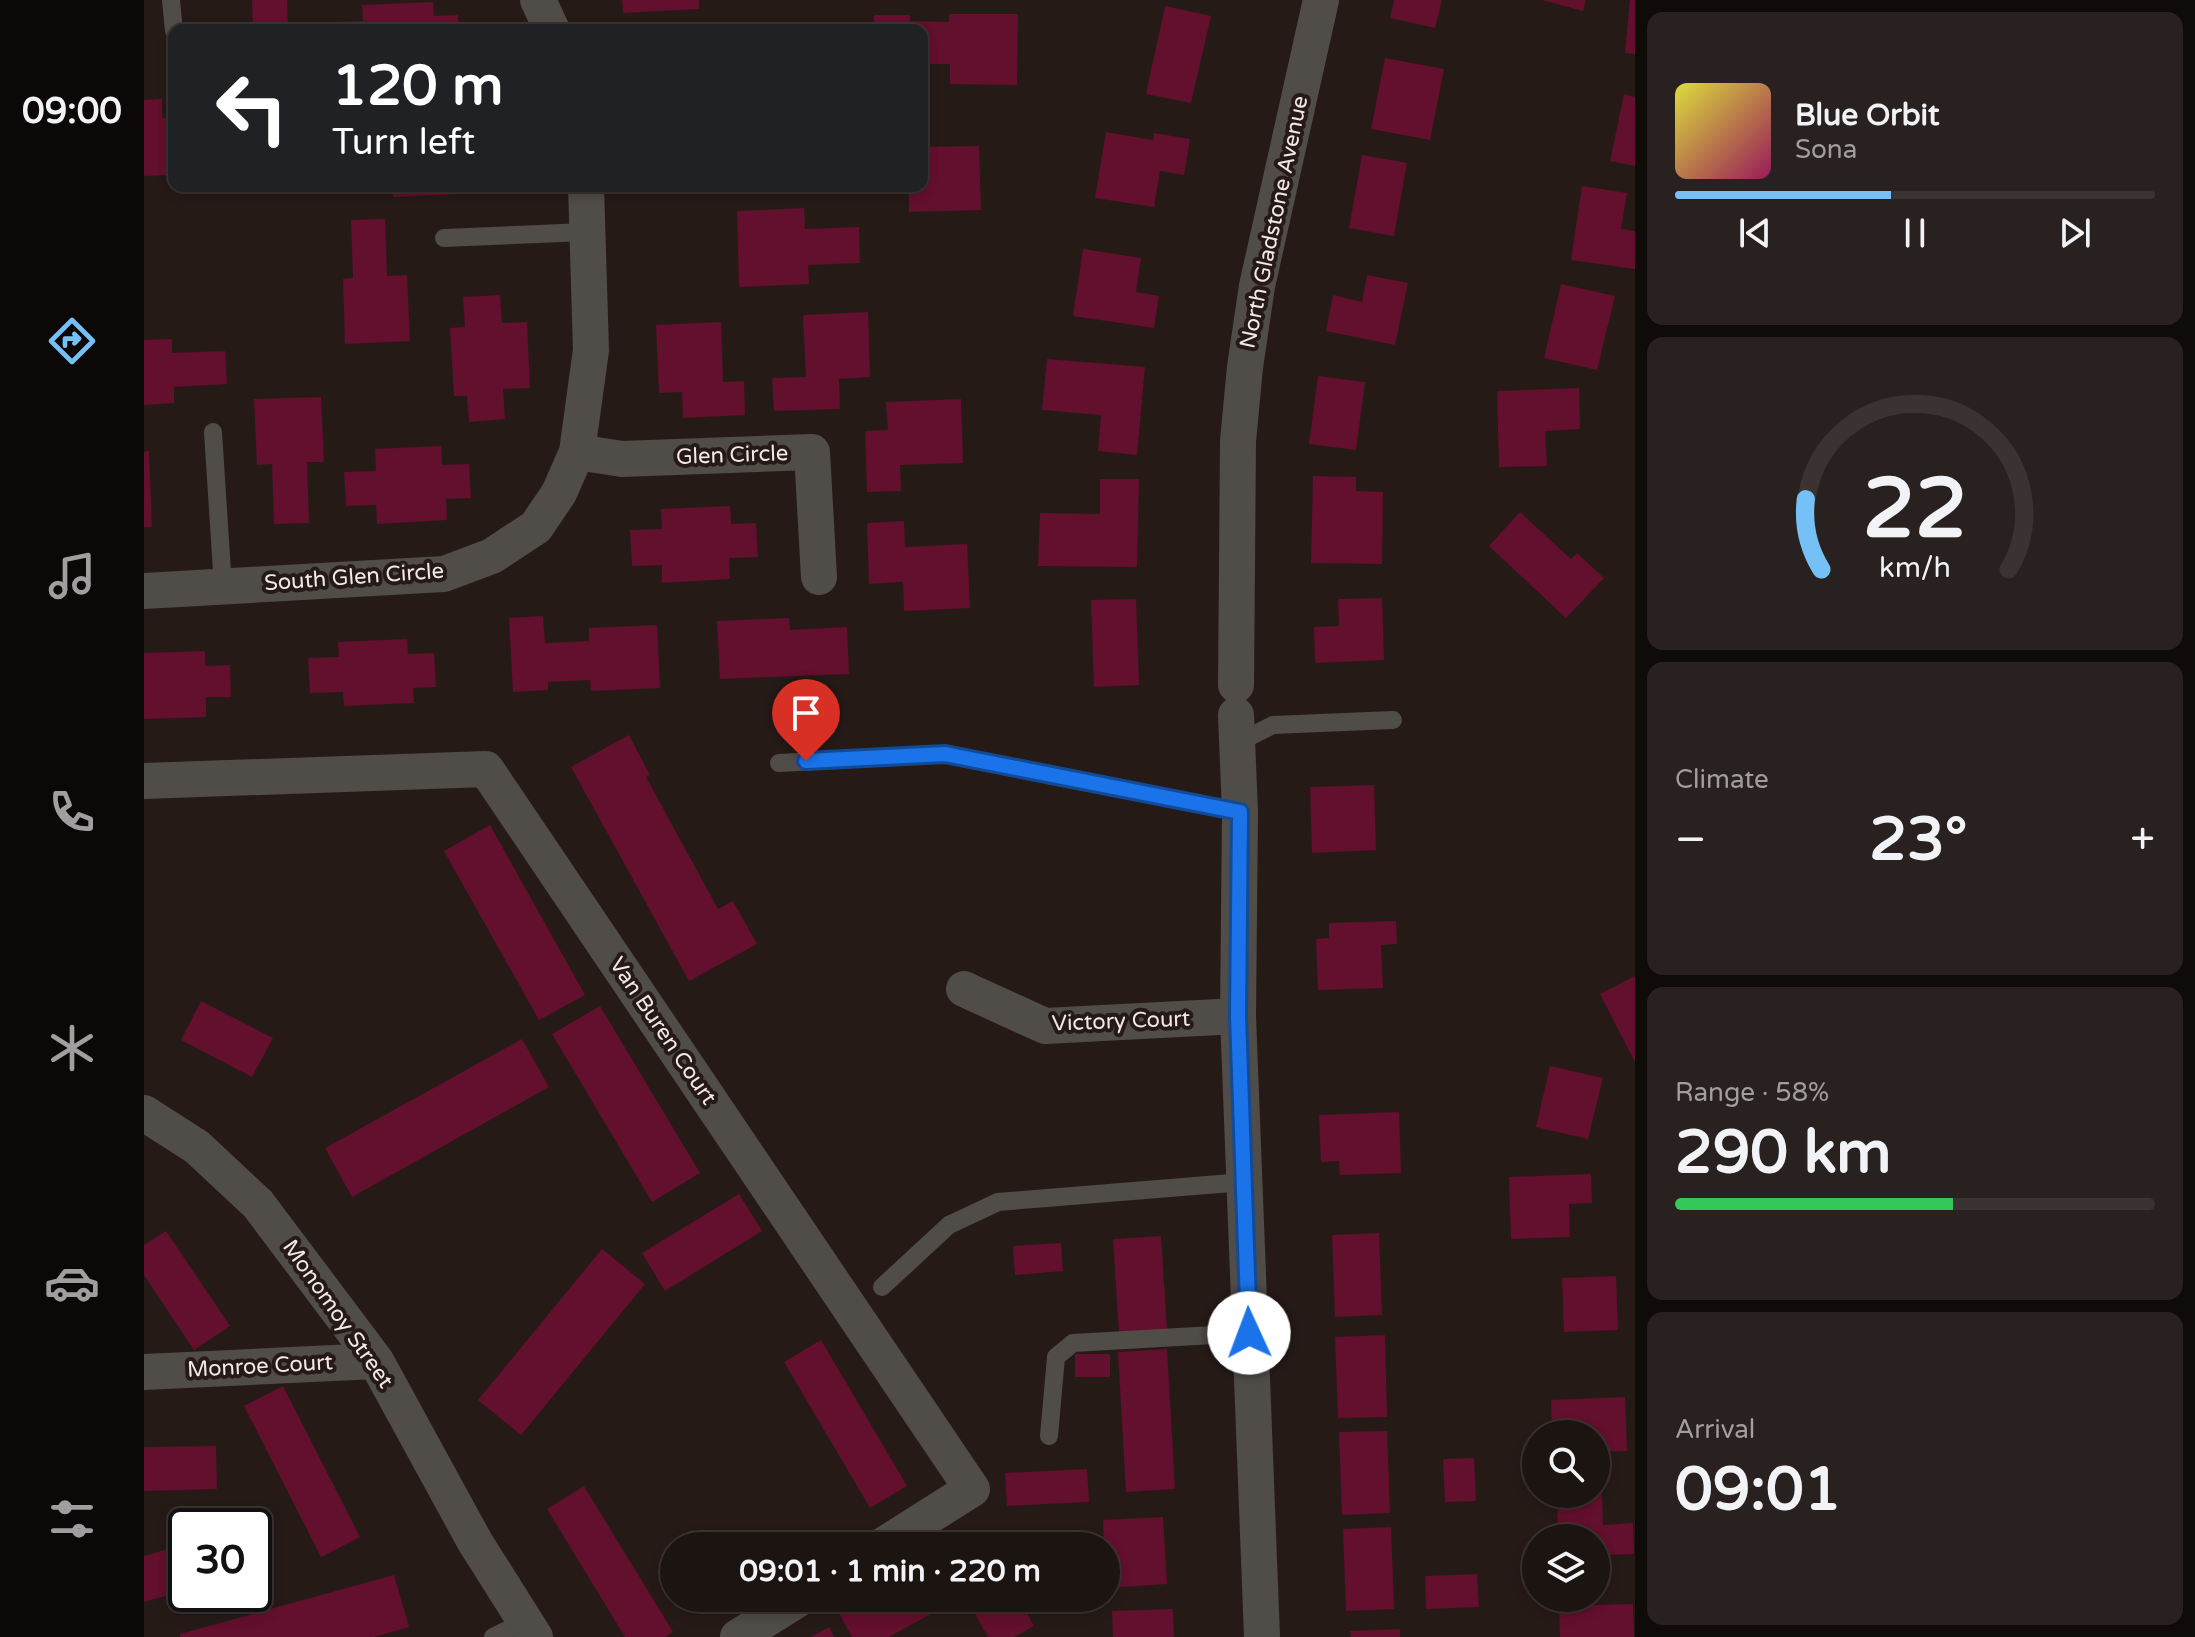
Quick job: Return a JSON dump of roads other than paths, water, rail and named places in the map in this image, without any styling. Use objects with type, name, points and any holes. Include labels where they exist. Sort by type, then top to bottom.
[{"type":"street","points":[[538,0],[549,24]]},
{"type":"street","name":"North Gladstone Avenue","points":[[1262,1637],[1238,1016],[1238,441],[1257,286],[1321,0]]},
{"type":"street","name":"South Glen Circle","points":[[144,591],[444,574],[492,556],[536,527],[559,493],[577,452],[591,350],[586,192]]},
{"type":"street","name":"Glen Circle","points":[[577,452],[622,459],[812,452],[819,577]]},
{"type":"street","name":"Van Buren Court","points":[[144,781],[486,769],[972,1489],[904,1532]]},
{"type":"street","name":"Victory Court","points":[[964,989],[1045,1026],[1238,1016]]},
{"type":"street","name":"Monomoy Street","points":[[144,1113],[197,1147],[258,1204],[376,1361],[475,1542],[530,1629]]},
{"type":"street","name":"Monroe Court","points":[[144,1372],[376,1361]]},
{"type":"street","points":[[738,1637],[778,1612]]},
{"type":"lane","points":[[171,0],[173,24]]},
{"type":"lane","points":[[444,238],[586,232]]},
{"type":"lane","points":[[213,432],[223,587]]},
{"type":"lane","points":[[1237,716],[1251,736],[1273,725],[1393,720]]},
{"type":"lane","points":[[779,763],[945,754],[1240,812]]},
{"type":"lane","points":[[882,1287],[949,1225],[998,1202],[1244,1182]]},
{"type":"lane","points":[[1049,1436],[1056,1357],[1073,1343],[1249,1333]]},
{"type":"lane","points":[[493,1637],[530,1629]]}]
